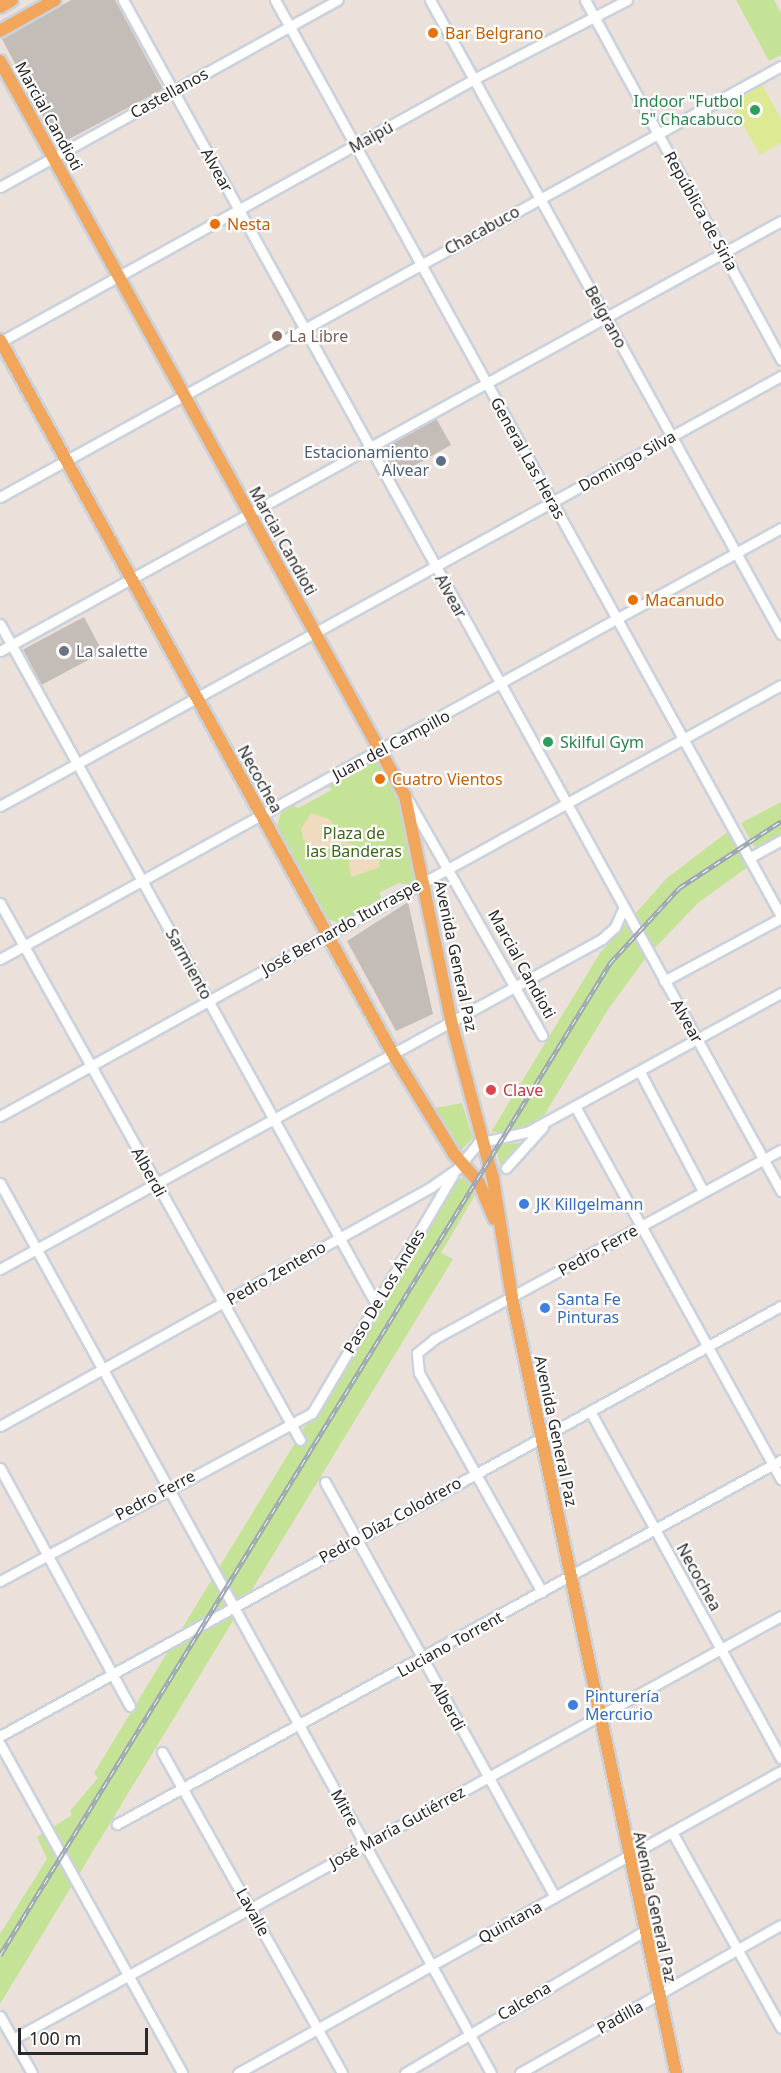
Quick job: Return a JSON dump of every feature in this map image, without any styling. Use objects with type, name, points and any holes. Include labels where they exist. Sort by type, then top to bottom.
[{"type":"main road","points":[[0,7],[12,0]]},
{"type":"main road","points":[[0,31],[55,0]]},
{"type":"main road","name":"Marcial Candioti","points":[[0,61],[405,796]]},
{"type":"main road","name":"Necochea","points":[[0,341],[393,1054],[459,1166],[479,1183],[498,1228]]},
{"type":"main road","name":"Avenida General Paz","points":[[405,796],[451,1022],[493,1179],[498,1228],[540,1438],[627,1856],[676,2073]]},
{"type":"street","name":"Alvear","points":[[123,0],[781,1191]]},
{"type":"street","name":"General Las Heras","points":[[275,0],[781,917]]},
{"type":"street","name":"Castellanos","points":[[0,187],[338,0]]},
{"type":"street","name":"Belgrano","points":[[430,0],[781,633]]},
{"type":"street","name":"República de Siria","points":[[585,0],[724,251],[781,360]]},
{"type":"street","name":"Maipú","points":[[0,341],[239,211],[474,79],[627,0]]},
{"type":"street","name":"Chacabuco","points":[[0,496],[781,66]]},
{"type":"street","points":[[0,651],[605,315],[781,221]]},
{"type":"street","name":"Domingo Silva","points":[[0,806],[781,376]]},
{"type":"street","name":"Juan del Campillo","points":[[0,959],[501,685],[781,528]]},
{"type":"street","name":"Sarmiento","points":[[0,624],[276,1119],[376,1304]]},
{"type":"street","name":"José Bernardo Iturraspe","points":[[0,1116],[327,933],[781,685]]},
{"type":"street","name":"Marcial Candioti","points":[[405,796],[450,867],[542,1035]]},
{"type":"street","points":[[749,858],[781,840]]},
{"type":"street","name":"Alberdi","points":[[0,903],[156,1186],[225,1302],[300,1440]]},
{"type":"street","points":[[0,1269],[156,1186],[608,935],[624,907]]},
{"type":"street","points":[[664,981],[781,917]]},
{"type":"street","points":[[482,1141],[516,1136],[547,1123],[781,993]]},
{"type":"street","points":[[640,1072],[703,1191]]},
{"type":"street","points":[[576,1107],[777,1462],[781,1479]]},
{"type":"street","points":[[506,1168],[547,1123]]},
{"type":"street","name":"Pedro Zenteno","points":[[0,1426],[225,1302],[459,1166],[482,1141]]},
{"type":"street","name":"Pedro Ferre","points":[[474,1474],[419,1373],[417,1353],[434,1339],[781,1150]]},
{"type":"street","name":"Paso De Los Andes","points":[[312,1413],[459,1166]]},
{"type":"street","name":"Mitre","points":[[0,1183],[166,1488],[491,2073]]},
{"type":"street","name":"Pedro Díaz Colodrero","points":[[0,1736],[781,1305]]},
{"type":"street","name":"Necochea","points":[[590,1411],[781,1758]]},
{"type":"street","name":"Pedro Ferre","points":[[0,1581],[166,1488],[312,1413]]},
{"type":"street","name":"Luciano Torrent","points":[[117,1824],[298,1724],[423,1660],[777,1462]]},
{"type":"street","points":[[0,1468],[49,1552],[130,1706]]},
{"type":"street","points":[[474,1474],[542,1592]]},
{"type":"street","name":"Alberdi","points":[[325,1482],[555,1897]]},
{"type":"street","name":"José María Gutiérrez","points":[[13,2039],[781,1616]]},
{"type":"street","points":[[0,1744],[182,2073]]},
{"type":"street","name":"Lavalle","points":[[162,1752],[342,2073]]},
{"type":"street","name":"Quintana","points":[[238,2073],[781,1771]]},
{"type":"street","points":[[672,1832],[781,2028]]},
{"type":"street","name":"Padilla","points":[[520,2073],[781,1925]]},
{"type":"street","name":"Calcena","points":[[405,2073],[644,1930]]},
{"type":"street","points":[[0,2016],[32,2073]]},
{"type":"green space","points":[[736,0],[774,0],[781,13],[781,55],[769,61]]},
{"type":"green space","name":"Indoor \"Futbol 5\" Chacabuco","points":[[761,83],[781,119],[781,143],[760,155],[730,102]]},
{"type":"green space","name":"Plaza de las Banderas","points":[[374,758],[385,763],[403,797],[419,872],[410,885],[399,883],[379,893],[383,900],[339,923],[327,919],[277,827],[282,808],[289,803],[298,808],[332,790],[326,784]]},
{"type":"green space","points":[[781,802],[781,835],[756,850],[741,823]]},
{"type":"green space","points":[[730,830],[749,866],[698,903],[648,955],[609,1008],[540,1122],[511,1132],[491,1132],[600,953],[667,878]]},
{"type":"green space","points":[[462,1103],[473,1138],[461,1150],[435,1108]]},
{"type":"green space","points":[[523,1143],[501,1170],[495,1144]]},
{"type":"green space","points":[[465,1175],[475,1195],[441,1253],[453,1259],[0,2004],[0,1934],[47,1859],[37,1837],[72,1815],[70,1811],[98,1778],[94,1773],[452,1185]]},
{"type":"sand","points":[[311,813],[331,820],[335,838],[378,855],[380,867],[351,877],[349,862],[357,853],[354,847],[338,843],[322,853],[303,839],[301,829]]},
{"type":"building","points":[[71,0],[115,0],[163,89],[58,145],[2,39]]},
{"type":"building","points":[[436,418],[451,445],[394,477],[379,450]]},
{"type":"building","name":"La salette","points":[[84,617],[103,652],[42,685],[23,649]]},
{"type":"building","points":[[408,902],[433,1014],[396,1031],[347,941]]},
{"type":"railway","points":[[0,1955],[610,963],[679,888],[781,821]]},
{"type":"place","name":"Bar Belgrano","points":[[433,33]]},
{"type":"place","name":"Indoor \"Futbol 5\" Chacabuco","points":[[755,110]]},
{"type":"place","name":"Nesta","points":[[215,224]]},
{"type":"place","name":"La Libre","points":[[277,336]]},
{"type":"place","name":"Estacionamiento Alvear","points":[[441,461]]},
{"type":"place","name":"Macanudo","points":[[633,600]]},
{"type":"place","name":"La salette","points":[[64,651]]},
{"type":"place","name":"Skilful Gym","points":[[548,742]]},
{"type":"place","name":"Cuatro Vientos","points":[[380,779]]},
{"type":"place","name":"Clave","points":[[491,1090]]},
{"type":"place","name":"JK Killgelmann","points":[[524,1204]]},
{"type":"place","name":"Santa Fe Pinturas","points":[[545,1308]]},
{"type":"place","name":"Pinturería Mercurio","points":[[573,1705]]}]
